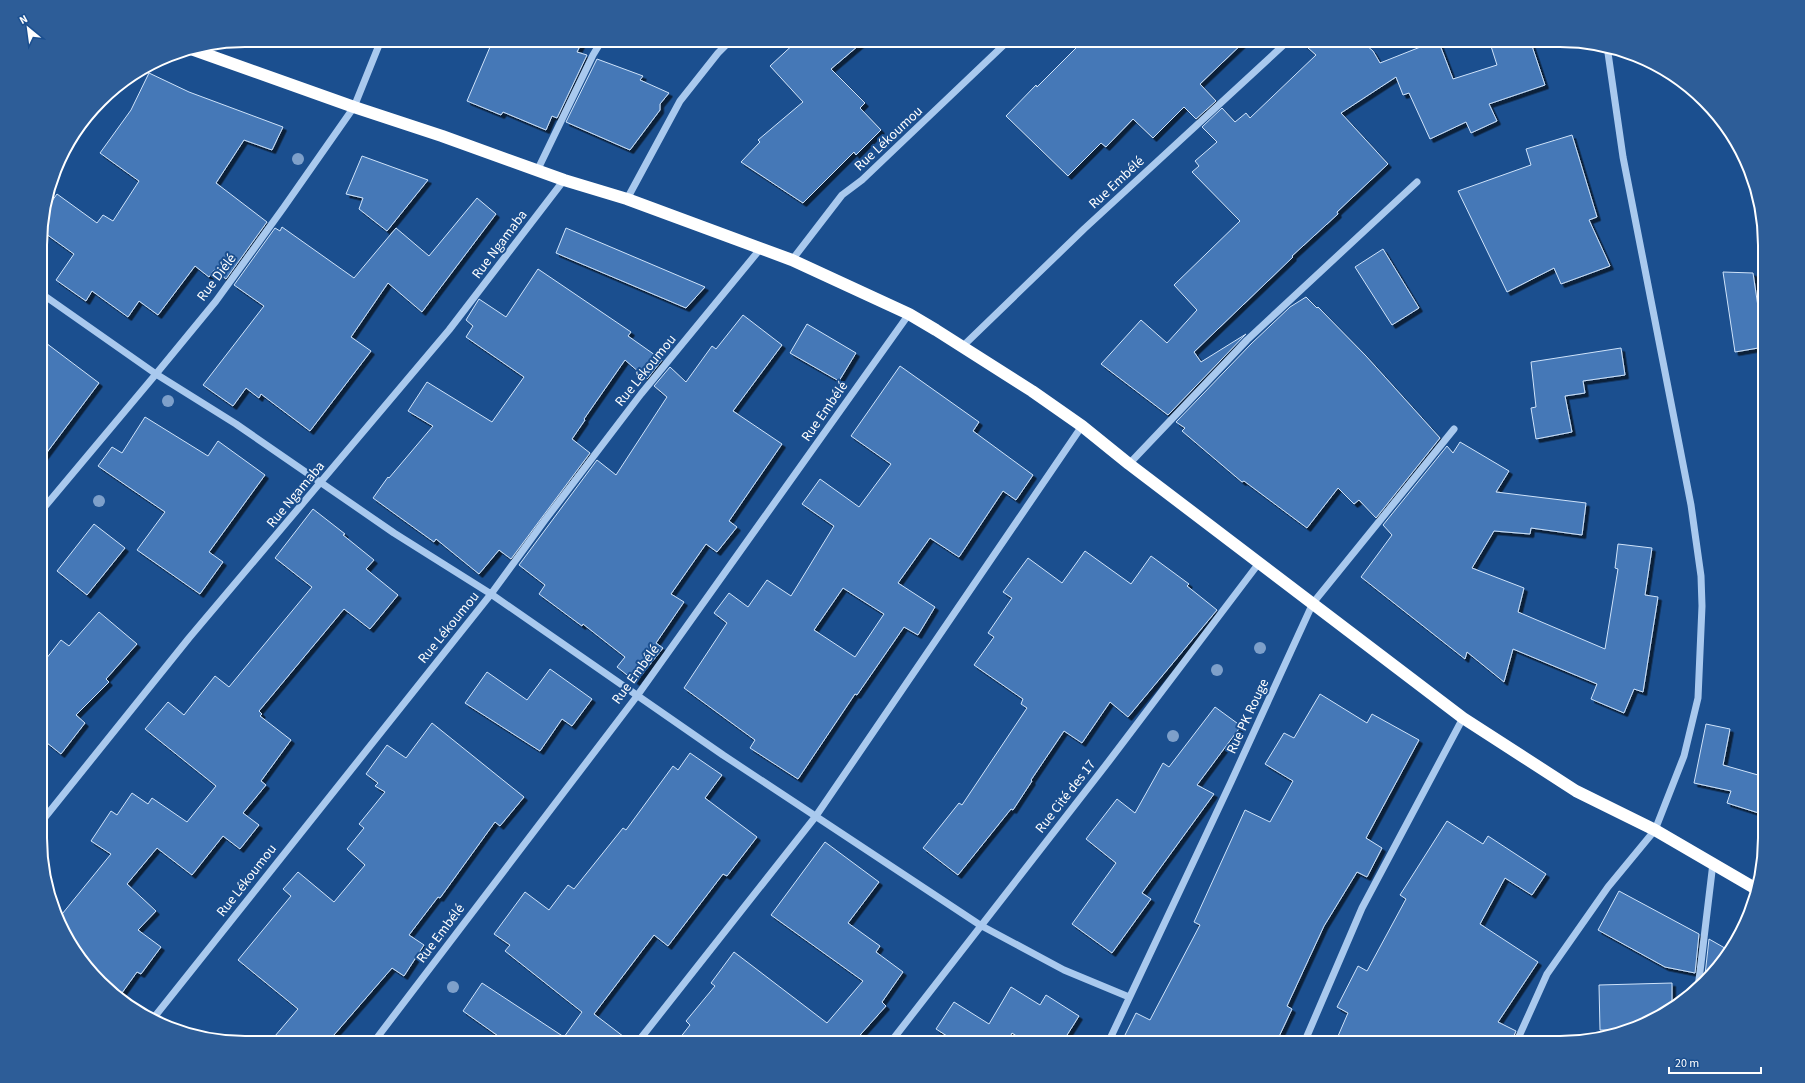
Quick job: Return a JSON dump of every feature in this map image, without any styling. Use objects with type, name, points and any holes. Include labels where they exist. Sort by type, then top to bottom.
[{"type":"highway","points":[[201,52],[761,248],[792,260],[909,314],[963,346],[1082,426],[1258,563],[1313,603],[1463,718],[1576,791],[1655,830],[1752,886]]},
{"type":"street","name":"Rue Diélé","points":[[47,504],[156,374],[220,294],[354,107],[378,47]]},
{"type":"street","points":[[537,171],[598,47]]},
{"type":"street","points":[[627,200],[680,101],[724,47]]},
{"type":"street","name":"Rue Lékoumou","points":[[792,260],[842,195],[862,180],[1003,47]]},
{"type":"street","name":"Rue Embélé","points":[[963,346],[1090,224],[1281,47]]},
{"type":"street","points":[[1519,1036],[1547,974],[1608,886],[1655,830],[1684,756],[1698,698],[1702,606],[1700,576],[1691,504],[1622,157],[1608,53]]},
{"type":"street","name":"Rue Ngamaba","points":[[47,816],[189,638],[450,330],[564,180]]},
{"type":"street","points":[[1129,464],[1247,340],[1417,182]]},
{"type":"street","name":"Rue Lékoumou","points":[[156,1015],[491,594],[641,394],[761,248]]},
{"type":"street","points":[[47,298],[156,374],[236,424],[394,533],[491,594],[723,755],[980,925],[1064,970],[1128,997]]},
{"type":"street","name":"Rue Embélé","points":[[378,1036],[637,696],[909,314]]},
{"type":"street","points":[[643,1036],[816,816],[1082,426]]},
{"type":"street","name":"Rue PK Rouge","points":[[1111,1036],[1128,997],[1231,782],[1313,603],[1454,429]]},
{"type":"street","name":"Rue Cité des 17","points":[[895,1036],[980,925],[1109,761],[1258,563]]},
{"type":"street","points":[[1307,1036],[1362,908],[1463,718]]},
{"type":"street","points":[[1699,979],[1712,864]]},
{"type":"building","points":[[490,47],[580,47],[577,52],[587,55],[557,118],[552,116],[546,130],[503,112],[501,115],[467,101]]},
{"type":"building","points":[[790,47],[857,47],[831,69],[865,103],[860,108],[881,130],[856,155],[854,152],[803,203],[741,162],[760,142],[758,140],[803,102],[770,66]]},
{"type":"building","points":[[1077,47],[1239,47],[1200,84],[1216,101],[1196,119],[1184,107],[1153,138],[1133,119],[1106,147],[1101,143],[1068,176],[1006,116],[1036,85],[1037,87]]},
{"type":"building","points":[[1307,47],[1368,47],[1373,51],[1380,63],[1420,47],[1441,47],[1453,79],[1497,65],[1491,47],[1532,47],[1545,85],[1489,104],[1497,121],[1471,133],[1466,122],[1430,139],[1409,93],[1403,95],[1396,77],[1341,113],[1388,164],[1194,352],[1201,362],[1246,334],[1168,415],[1101,364],[1141,320],[1167,343],[1197,310],[1174,285],[1240,221],[1192,172],[1199,166],[1195,161],[1217,142],[1202,127],[1222,108],[1235,122],[1246,113],[1250,118],[1316,55]]},
{"type":"building","points":[[597,59],[643,76],[640,80],[669,93],[660,104],[660,110],[630,150],[566,122]]},
{"type":"building","points":[[149,73],[189,92],[283,127],[272,150],[244,140],[216,183],[267,222],[226,279],[214,270],[209,277],[195,266],[158,315],[139,301],[128,317],[92,291],[86,301],[56,280],[74,254],[47,235],[47,232],[52,200],[57,194],[97,223],[103,215],[113,221],[139,181],[100,153],[131,110]]},
{"type":"building","points":[[1572,135],[1597,217],[1589,220],[1610,266],[1561,284],[1554,268],[1507,292],[1458,191],[1531,165],[1526,149]]},
{"type":"building","points":[[362,156],[428,180],[387,231],[359,209],[363,198],[346,194]]},
{"type":"building","points":[[477,198],[496,214],[422,312],[388,283],[351,337],[371,351],[310,431],[261,394],[259,398],[246,388],[233,406],[203,385],[264,306],[234,285],[275,228],[280,231],[282,227],[354,278],[396,228],[429,256]]},
{"type":"building","points":[[566,228],[705,287],[686,308],[556,253]]},
{"type":"building","points":[[1383,249],[1419,308],[1392,325],[1355,267]]},
{"type":"building","points":[[538,269],[631,332],[628,336],[662,360],[647,379],[625,360],[572,439],[590,453],[511,559],[499,550],[479,574],[436,539],[434,542],[373,498],[388,477],[389,478],[433,426],[408,411],[427,382],[492,422],[524,377],[466,337],[473,326],[466,320],[479,299],[506,317]]},
{"type":"building","points":[[1723,272],[1753,273],[1758,307],[1758,348],[1735,352]]},
{"type":"building","points":[[1306,297],[1317,308],[1318,307],[1366,356],[1440,438],[1376,518],[1359,500],[1354,504],[1338,488],[1307,528],[1244,481],[1242,482],[1182,431],[1185,428],[1176,422],[1251,344],[1290,307]]},
{"type":"building","points":[[743,315],[782,345],[733,411],[782,444],[729,521],[737,527],[717,552],[706,544],[671,594],[684,602],[656,643],[663,648],[636,682],[617,667],[625,657],[583,624],[582,626],[539,594],[545,585],[519,565],[597,460],[616,475],[667,397],[654,386],[670,367],[686,382],[712,346],[716,349]]},
{"type":"building","points":[[807,324],[856,353],[839,381],[790,353]]},
{"type":"building","points":[[47,344],[99,383],[47,452]]},
{"type":"building","points":[[1621,348],[1625,375],[1583,381],[1585,393],[1565,396],[1572,432],[1536,439],[1531,408],[1536,407],[1531,362]]},
{"type":"building","points":[[900,366],[979,422],[973,431],[1033,475],[1016,500],[1003,491],[959,557],[930,538],[898,583],[935,607],[918,635],[904,627],[857,695],[855,694],[798,779],[750,748],[755,740],[684,688],[727,623],[714,613],[729,593],[748,607],[767,580],[791,596],[834,526],[802,504],[820,479],[859,507],[891,464],[851,436]],"holes":[[[843,588],[884,614],[855,657],[814,630]]]},
{"type":"building","points":[[145,417],[208,456],[218,441],[265,475],[209,552],[223,562],[200,594],[137,550],[165,512],[98,466],[112,447],[122,453]]},
{"type":"building","points":[[1460,442],[1509,471],[1496,492],[1586,503],[1582,535],[1531,528],[1530,534],[1494,531],[1472,568],[1524,588],[1518,612],[1605,649],[1618,569],[1615,568],[1618,544],[1652,548],[1645,595],[1658,597],[1643,692],[1634,689],[1624,713],[1591,699],[1597,684],[1513,649],[1504,682],[1467,652],[1465,659],[1361,577],[1392,535],[1383,525],[1447,446],[1453,453]]},
{"type":"building","points":[[313,509],[345,534],[343,535],[374,560],[366,569],[398,595],[370,629],[344,609],[259,711],[262,714],[260,716],[291,740],[261,781],[266,785],[243,813],[259,825],[240,849],[223,836],[192,875],[157,848],[127,884],[156,911],[138,930],[161,947],[141,974],[137,972],[122,993],[96,969],[88,959],[67,926],[62,914],[111,854],[91,841],[111,811],[117,815],[132,793],[148,804],[152,798],[187,822],[216,786],[145,729],[168,702],[184,715],[215,676],[229,687],[312,587],[275,558]]},
{"type":"building","points":[[94,524],[125,548],[87,595],[57,571]]},
{"type":"building","points":[[1085,551],[1131,584],[1151,556],[1189,584],[1187,586],[1217,610],[1128,717],[1110,702],[1082,743],[1064,731],[1013,810],[1011,809],[958,875],[923,848],[959,803],[962,805],[1027,708],[1021,704],[1023,699],[974,665],[994,637],[988,633],[1012,598],[1003,592],[1028,558],[1062,583]]},
{"type":"building","points":[[99,612],[137,644],[106,679],[109,682],[76,715],[85,723],[61,754],[47,743],[47,658],[61,640],[69,646]]},
{"type":"building","points":[[550,669],[592,699],[572,726],[562,719],[540,751],[465,703],[487,672],[527,700]]},
{"type":"building","points":[[1320,694],[1367,723],[1372,714],[1419,740],[1366,838],[1382,848],[1367,877],[1357,872],[1324,926],[1287,1006],[1292,1009],[1279,1036],[1124,1036],[1136,1013],[1150,1020],[1200,925],[1194,922],[1245,810],[1270,822],[1293,781],[1265,764],[1284,733],[1294,738]]},
{"type":"building","points":[[1215,707],[1241,726],[1197,785],[1214,794],[1142,893],[1151,899],[1112,953],[1072,924],[1116,863],[1086,839],[1117,799],[1135,813],[1163,763],[1169,767]]},
{"type":"building","points":[[432,723],[524,797],[500,826],[495,822],[440,898],[438,897],[409,935],[424,945],[404,976],[392,968],[333,1036],[275,1036],[298,1009],[238,960],[291,896],[283,889],[298,872],[334,902],[365,865],[347,849],[364,828],[359,824],[385,792],[375,786],[378,783],[366,774],[387,745],[406,758]]},
{"type":"building","points":[[1706,724],[1730,729],[1723,765],[1758,775],[1758,813],[1727,803],[1731,791],[1694,783]]},
{"type":"building","points":[[690,753],[722,775],[705,798],[757,837],[727,876],[723,874],[668,946],[654,935],[594,1014],[623,1036],[565,1036],[582,1012],[505,951],[510,945],[494,934],[525,892],[549,910],[568,885],[574,889],[623,828],[626,830],[673,766],[678,770]]},
{"type":"building","points":[[1447,821],[1483,844],[1488,836],[1546,874],[1532,895],[1505,878],[1480,924],[1538,962],[1498,1022],[1516,1031],[1514,1036],[1338,1036],[1348,1013],[1337,1007],[1358,966],[1367,971],[1406,899],[1400,895]]},
{"type":"building","points":[[825,842],[879,882],[848,923],[880,946],[876,952],[903,972],[882,1002],[886,1006],[859,1036],[681,1036],[690,1025],[686,1021],[715,986],[711,983],[734,952],[827,1023],[863,981],[771,915]]},
{"type":"building","points":[[1619,891],[1699,934],[1695,973],[1665,967],[1598,930]]},
{"type":"building","points":[[1709,939],[1725,948],[1705,973]]},
{"type":"building","points":[[482,983],[562,1036],[498,1036],[463,1011]]},
{"type":"building","points":[[1672,983],[1672,1002],[1648,1016],[1624,1026],[1600,1030],[1599,985]]},
{"type":"building","points":[[1011,987],[1040,1005],[1046,995],[1079,1016],[1066,1036],[1016,1036],[1012,1033],[1010,1036],[947,1036],[936,1029],[954,1002],[989,1024]]}]
